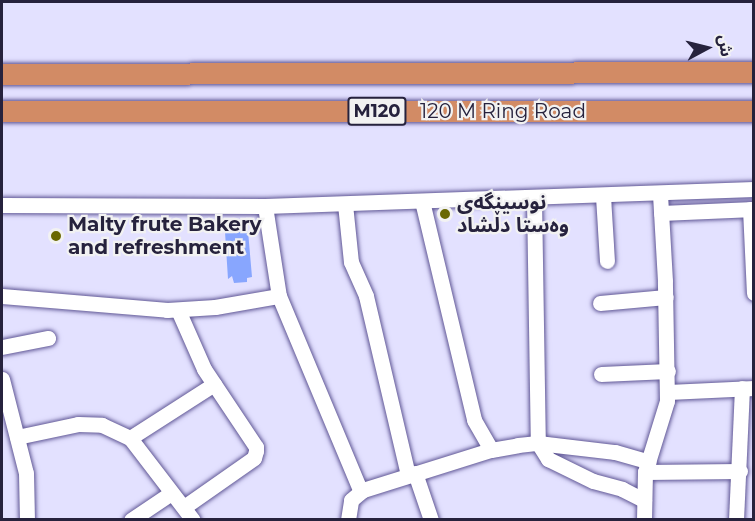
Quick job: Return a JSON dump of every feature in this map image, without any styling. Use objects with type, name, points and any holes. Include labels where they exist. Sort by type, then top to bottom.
[{"type":"highway","name":"120 M Ring Road","points":[[2,74],[753,72]]},
{"type":"highway","name":"120 M Ring Road","points":[[2,111],[753,111]]},
{"type":"street","points":[[2,205],[265,206],[753,189]]},
{"type":"street","points":[[644,519],[647,467],[668,393],[666,297],[660,194]]},
{"type":"street","points":[[603,196],[607,261]]},
{"type":"street","points":[[534,198],[538,443],[548,459],[592,481],[622,489],[644,500]]},
{"type":"street","points":[[422,201],[474,420],[491,450]]},
{"type":"street","points":[[345,204],[351,262],[366,296],[412,474],[431,519]]},
{"type":"street","points":[[265,206],[279,296],[361,492]]},
{"type":"street","points":[[661,213],[752,209],[753,293]]},
{"type":"street","points":[[2,296],[178,310],[279,296]]},
{"type":"street","points":[[600,303],[666,297]]},
{"type":"street","points":[[178,310],[204,369],[256,447],[256,455],[184,507]]},
{"type":"street","points":[[2,347],[48,338]]},
{"type":"street","points":[[601,374],[668,371]]},
{"type":"street","points":[[2,379],[26,473],[27,519]]},
{"type":"street","points":[[130,438],[214,384]]},
{"type":"street","points":[[668,393],[748,388],[748,424],[740,471],[736,519]]},
{"type":"street","points":[[17,437],[78,424],[102,425],[130,438],[193,519]]},
{"type":"street","points":[[348,519],[351,500],[361,492],[491,450],[538,443],[615,452],[647,467],[740,471]]},
{"type":"street","points":[[131,519],[171,493]]},
{"type":"building","points":[[248,231],[252,277],[247,278],[247,282],[234,283],[232,276],[228,279],[225,232]]},
{"type":"place","name":"نوسینگەی وەستا دڵشاد","points":[[445,214]]},
{"type":"place","name":"Malty frute Bakery and refreshment","points":[[56,236]]}]
